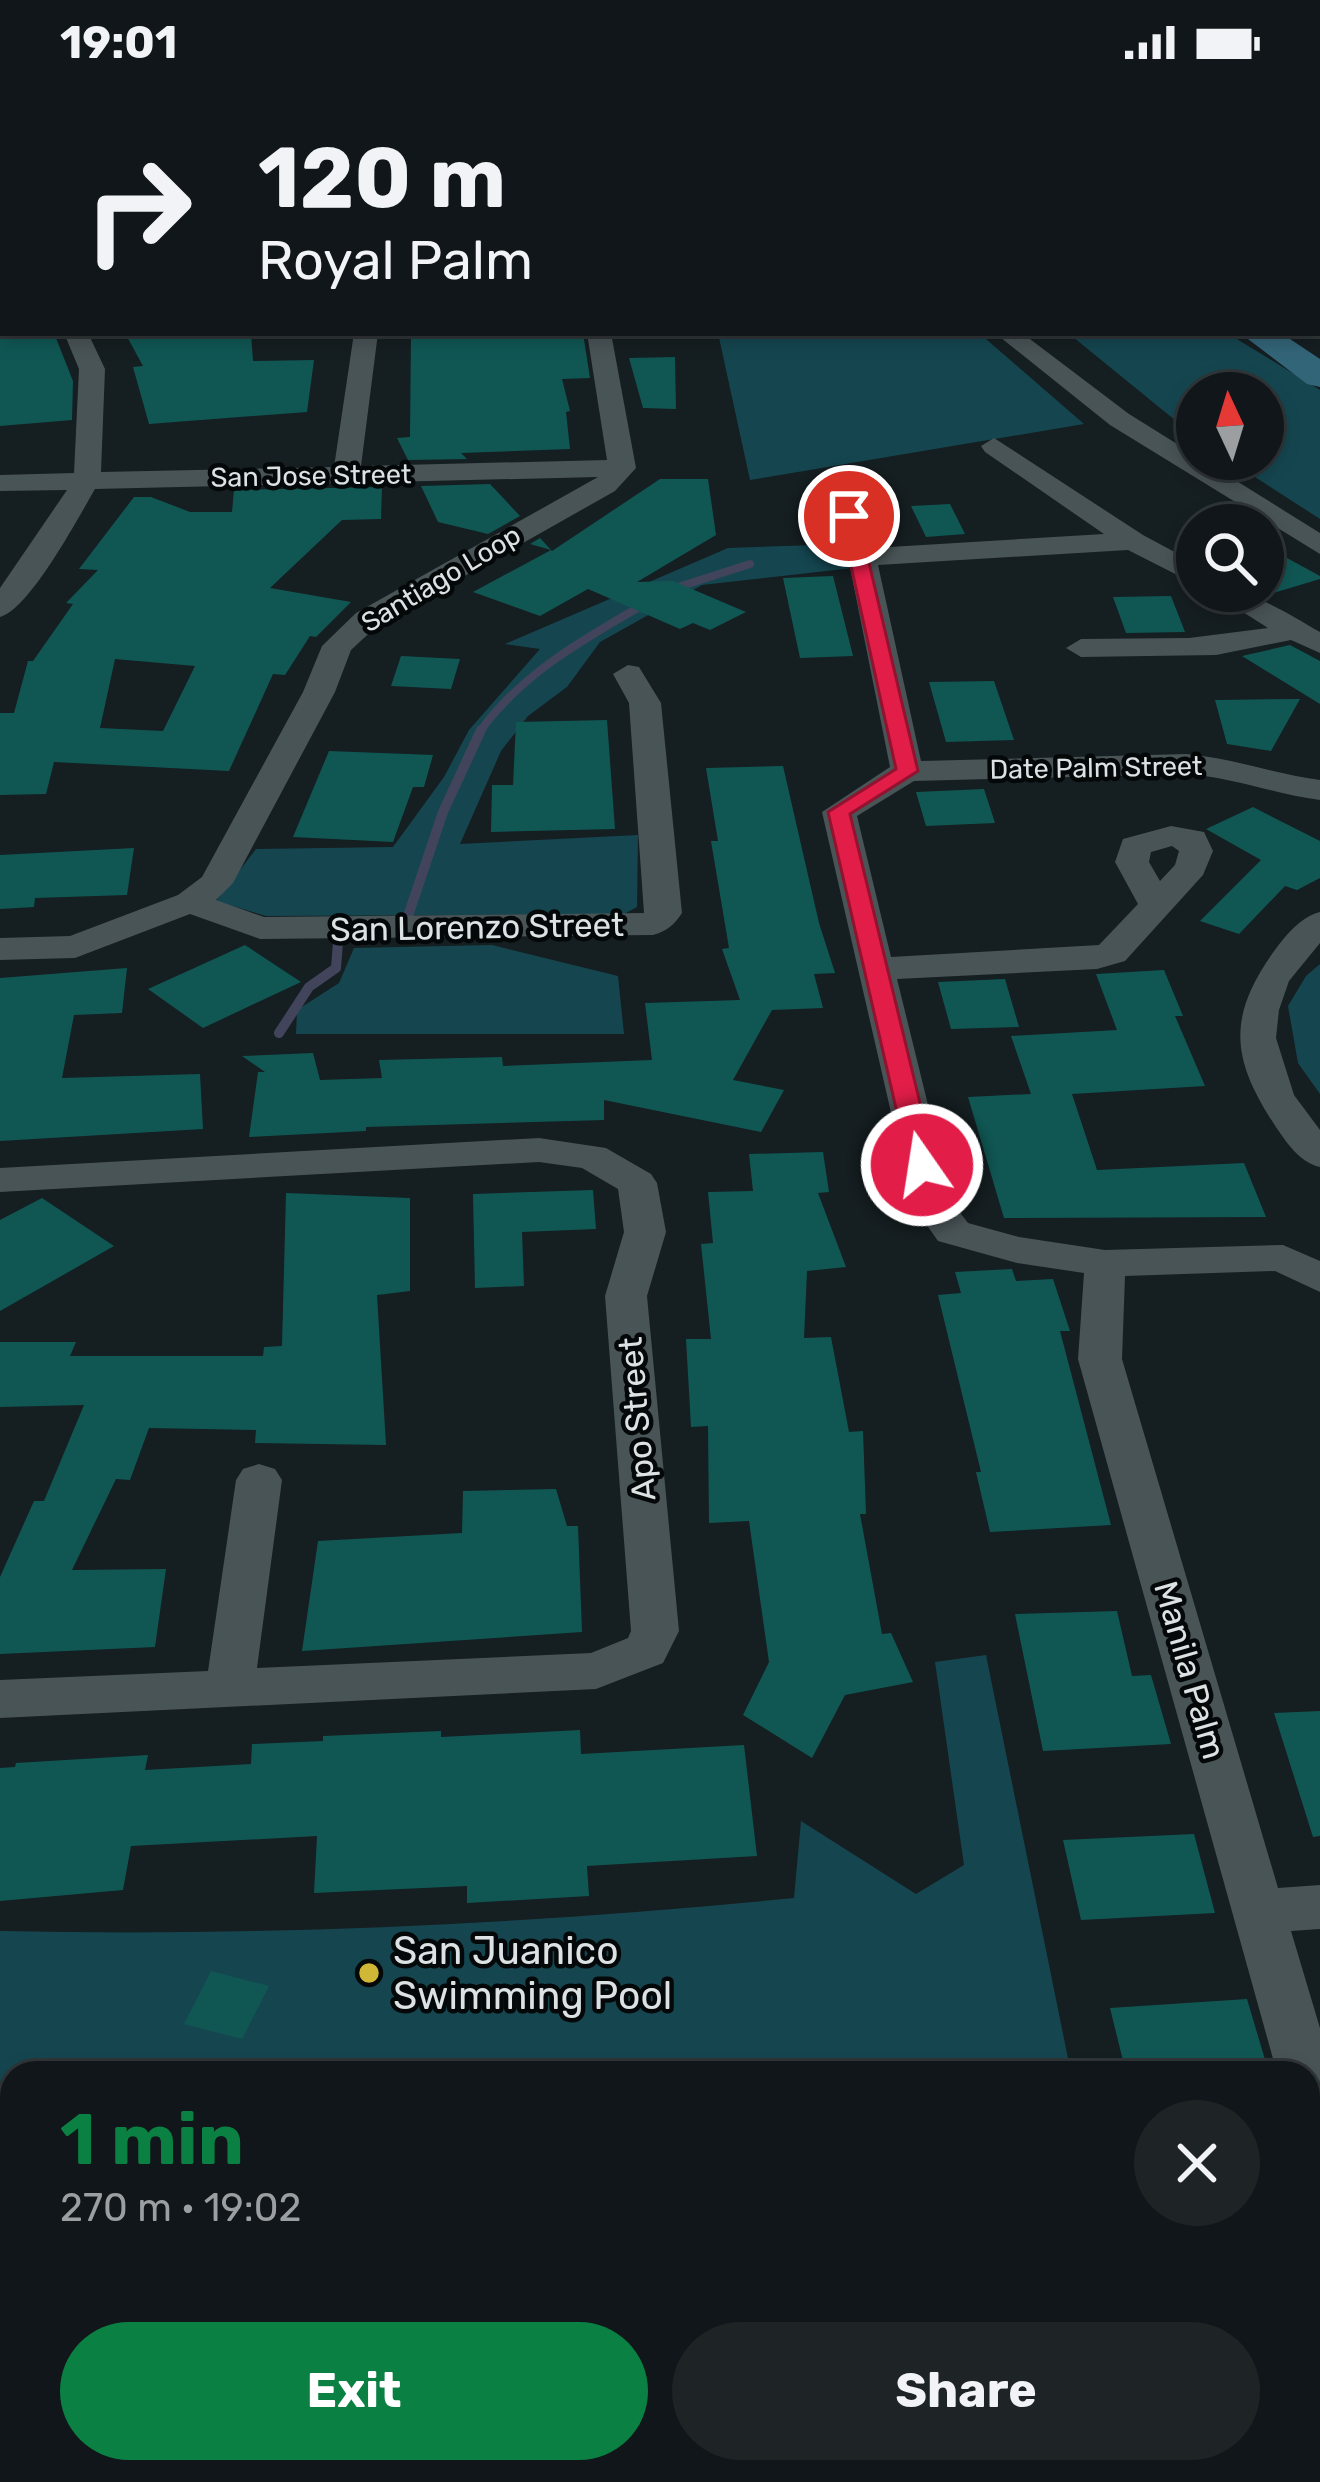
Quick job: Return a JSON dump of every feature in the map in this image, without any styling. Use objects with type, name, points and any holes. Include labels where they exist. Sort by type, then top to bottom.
[{"type":"main road","points":[[1262,336],[1320,376]]},
{"type":"street","points":[[0,608],[87,481],[92,369],[77,336]]},
{"type":"street","points":[[346,475],[366,336]]},
{"type":"street","points":[[600,336],[622,468]]},
{"type":"street","points":[[1011,336],[1058,376],[1161,447],[1320,544]]},
{"type":"street","points":[[994,446],[1133,541],[1176,565]]},
{"type":"street","name":"San Jose Street","points":[[0,483],[622,468]]},
{"type":"street","name":"Santiago Loop","points":[[190,902],[216,883],[319,692],[337,646],[367,619],[605,485],[622,468]]},
{"type":"street","points":[[837,475],[862,557],[907,771],[839,812],[932,1204],[953,1232],[1016,1250],[1105,1263],[1283,1258],[1320,1279]]},
{"type":"street","points":[[862,557],[1133,541]]},
{"type":"street","points":[[1263,612],[1307,636]]},
{"type":"street","points":[[1082,648],[1221,646],[1307,636]]},
{"type":"street","name":"San Lorenzo Street","points":[[190,902],[260,928],[653,924],[664,913],[645,703],[628,674]]},
{"type":"street","name":"Date Palm Street","points":[[907,771],[1186,764],[1227,767],[1307,795]]},
{"type":"street","points":[[0,949],[75,946],[190,902]]},
{"type":"street","points":[[875,969],[1097,958],[1112,953],[1155,904]]},
{"type":"street","points":[[1320,923],[1276,968],[1262,997],[1256,1029],[1263,1070],[1285,1118],[1320,1156]]},
{"type":"street","name":"Apo Street","points":[[0,1180],[539,1150],[592,1157],[637,1183],[646,1232],[626,1296],[655,1631],[646,1650],[596,1671],[0,1699]]},
{"type":"street","name":"Manila Palm","points":[[1105,1263],[1100,1359],[1302,2061]]},
{"type":"street","points":[[230,1687],[259,1480]]},
{"type":"street","points":[[1260,1911],[1320,1907]]},
{"type":"shaded area","points":[[719,336],[982,336],[1084,424],[750,480]]},
{"type":"shaded area","points":[[1072,336],[1232,336],[1320,390],[1320,519],[1260,480],[1284,480],[1284,372],[1176,372],[1176,421]]},
{"type":"shaded area","points":[[846,544],[853,568],[702,585],[600,642],[567,687],[528,716],[501,751],[460,844],[638,835],[637,907],[624,914],[266,916],[216,901],[256,849],[393,847],[444,777],[469,730],[540,649],[505,644],[728,548]]},
{"type":"shaded area","points":[[492,945],[618,976],[624,1034],[296,1034],[297,1010],[339,983],[354,948]]},
{"type":"shaded area","points":[[1320,964],[1320,1094],[1298,1063],[1288,1006],[1306,976]]},
{"type":"shaded area","points":[[986,1655],[1069,2061],[0,2061],[0,1931],[397,1926],[794,1898],[801,1821],[916,1894],[964,1865],[935,1662]]},
{"type":"building","points":[[0,336],[55,336],[73,381],[72,420],[0,426]]},
{"type":"building","points":[[127,336],[251,336],[253,361],[314,360],[307,412],[149,424],[133,367],[143,366]]},
{"type":"building","points":[[411,336],[583,336],[590,378],[562,379],[570,411],[566,412],[570,449],[408,460],[397,438],[410,437]]},
{"type":"building","points":[[675,357],[676,409],[643,408],[629,358]]},
{"type":"building","points":[[660,479],[708,479],[716,535],[637,582],[673,581],[746,612],[710,630],[693,623],[680,629],[588,589],[540,616],[473,592],[551,550],[530,544],[540,538],[552,551]]},
{"type":"building","points":[[490,484],[520,516],[488,534],[438,522],[421,486]]},
{"type":"building","points":[[382,487],[381,519],[342,520],[270,588],[351,602],[316,637],[310,636],[285,675],[273,674],[229,771],[54,762],[46,794],[0,795],[0,713],[14,713],[28,661],[33,661],[73,604],[66,603],[98,570],[79,569],[134,497],[151,497],[190,512],[232,512],[234,490]],"holes":[[[115,659],[195,666],[163,731],[100,728]]]},
{"type":"building","points":[[950,504],[965,534],[926,537],[911,506]]},
{"type":"building","points":[[1284,556],[1320,576],[1284,590]]},
{"type":"building","points":[[833,576],[853,656],[800,658],[783,578]]},
{"type":"building","points":[[1171,596],[1185,632],[1126,633],[1113,597]]},
{"type":"building","points":[[1290,645],[1320,661],[1320,704],[1242,656]]},
{"type":"building","points":[[401,656],[460,659],[451,689],[391,686]]},
{"type":"building","points":[[994,681],[1014,740],[946,742],[929,682]]},
{"type":"building","points":[[1300,699],[1271,751],[1227,744],[1215,700]]},
{"type":"building","points":[[607,720],[615,829],[491,832],[492,785],[513,785],[516,722]]},
{"type":"building","points":[[329,751],[433,755],[424,787],[413,787],[393,842],[293,837]]},
{"type":"building","points":[[783,766],[835,973],[814,974],[823,1008],[772,1010],[733,1080],[784,1090],[761,1132],[604,1100],[604,1120],[366,1127],[366,1131],[249,1137],[258,1072],[265,1072],[242,1056],[313,1053],[320,1080],[382,1078],[379,1060],[502,1057],[503,1066],[652,1060],[645,1003],[740,1000],[722,949],[729,948],[711,841],[718,841],[706,768]]},
{"type":"building","points":[[984,789],[995,823],[926,826],[916,792]]},
{"type":"building","points":[[1253,807],[1320,841],[1320,878],[1297,890],[1285,886],[1239,934],[1200,921],[1261,860],[1206,829]]},
{"type":"building","points":[[134,848],[127,895],[35,898],[34,907],[0,909],[0,855]]},
{"type":"building","points":[[245,945],[301,982],[203,1028],[148,989]]},
{"type":"building","points":[[127,968],[122,1013],[74,1015],[62,1078],[200,1074],[203,1129],[0,1141],[0,978]]},
{"type":"building","points":[[1164,970],[1183,1016],[1175,1016],[1205,1086],[1072,1094],[1097,1170],[1244,1163],[1266,1217],[1004,1218],[968,1097],[1031,1094],[1011,1036],[1117,1030],[1096,974]]},
{"type":"building","points":[[1005,979],[1019,1027],[951,1029],[938,982]]},
{"type":"building","points":[[823,1152],[829,1192],[818,1193],[846,1267],[807,1271],[804,1338],[831,1337],[849,1432],[863,1431],[866,1514],[860,1514],[882,1634],[891,1633],[913,1682],[845,1695],[812,1758],[743,1715],[769,1662],[749,1521],[709,1523],[708,1426],[691,1427],[686,1339],[711,1339],[701,1244],[713,1243],[708,1192],[753,1191],[749,1154]]},
{"type":"building","points":[[593,1190],[596,1229],[522,1232],[524,1286],[475,1288],[473,1194]]},
{"type":"building","points":[[286,1193],[410,1198],[410,1291],[377,1295],[386,1445],[255,1443],[256,1430],[149,1428],[130,1480],[116,1479],[72,1570],[166,1569],[155,1647],[0,1654],[0,1577],[34,1501],[44,1501],[84,1405],[0,1407],[0,1342],[76,1342],[70,1356],[263,1356],[264,1347],[282,1346]]},
{"type":"building","points":[[42,1198],[114,1246],[0,1311],[0,1220]]},
{"type":"building","points":[[1012,1269],[1016,1281],[1053,1279],[1070,1331],[1060,1331],[1111,1525],[990,1532],[976,1472],[981,1472],[938,1295],[961,1293],[955,1272]]},
{"type":"building","points":[[556,1489],[567,1526],[578,1526],[582,1632],[302,1651],[318,1541],[462,1533],[463,1491]]},
{"type":"building","points":[[1117,1611],[1132,1676],[1151,1675],[1171,1744],[1043,1751],[1015,1614]]},
{"type":"building","points":[[1320,1711],[1320,1836],[1313,1837],[1274,1713]]},
{"type":"building","points":[[580,1730],[581,1754],[744,1745],[757,1856],[587,1866],[589,1896],[467,1903],[467,1886],[314,1893],[317,1836],[131,1846],[123,1890],[0,1901],[0,1768],[16,1763],[148,1755],[145,1770],[251,1764],[252,1744],[323,1741],[323,1736],[441,1731],[441,1737]]},
{"type":"building","points":[[1194,1834],[1215,1913],[1081,1920],[1063,1840]]},
{"type":"building","points":[[211,1971],[269,1986],[242,2039],[184,2024]]},
{"type":"building","points":[[1247,1999],[1265,2061],[1123,2061],[1110,2008]]},
{"type":"waterway","points":[[666,591],[750,564]]},
{"type":"waterway","points":[[480,731],[534,675],[648,602]]},
{"type":"waterway","points":[[408,916],[443,812],[480,731]]},
{"type":"waterway","points":[[279,1033],[309,987],[336,968],[338,942]]},
{"type":"place","name":"San Juanico Swimming Pool","points":[[369,1973]]},
{"type":"route","points":[[849,516],[907,771],[839,812],[922,1165]]}]
